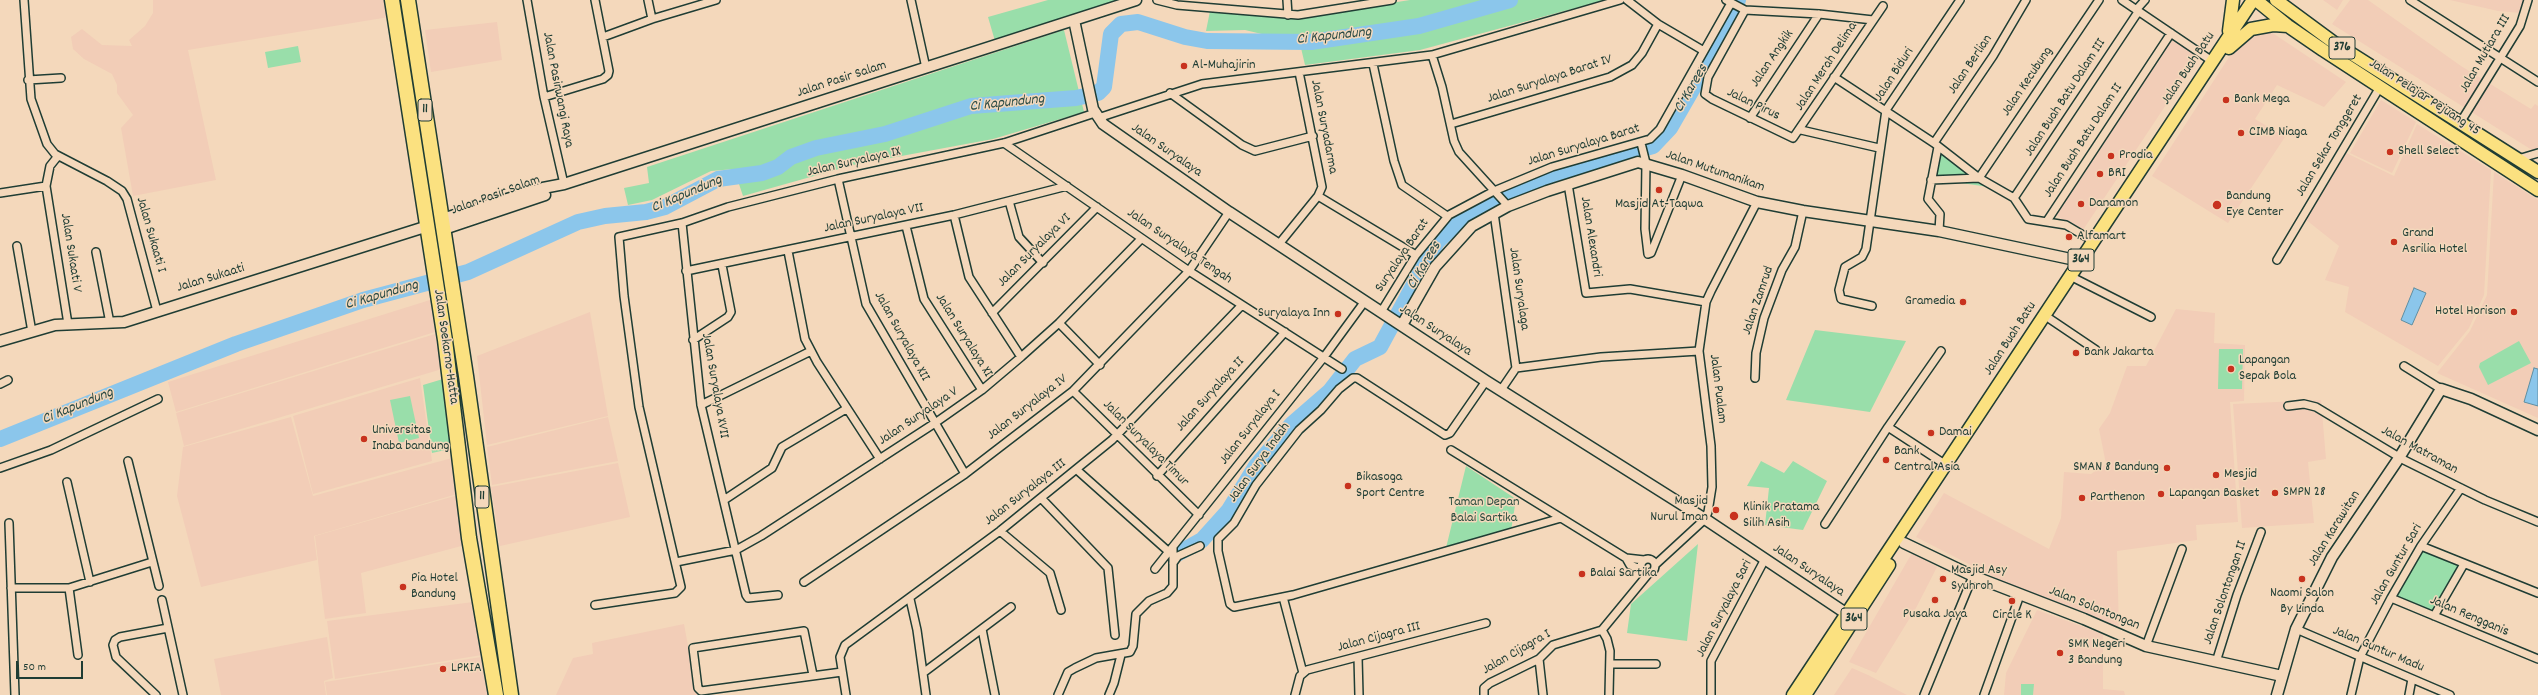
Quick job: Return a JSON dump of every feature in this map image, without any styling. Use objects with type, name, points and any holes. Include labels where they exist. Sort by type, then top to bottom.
[{"type":"highway","name":"Jalan Soekarno-Hatta","points":[[392,0],[429,232],[469,538],[496,695]]},
{"type":"highway","name":"Jalan Soekarno-Hatta","points":[[408,0],[444,230],[512,695]]},
{"type":"main road","points":[[2226,45],[2232,24],[2233,0]]},
{"type":"main road","name":"Jalan Pelajar Pejuang 45","points":[[2276,0],[2296,17],[2407,98],[2538,190]]},
{"type":"main road","points":[[2287,0],[2296,17]]},
{"type":"main road","name":"Jalan Buah Batu","points":[[1805,695],[2050,319],[2226,45],[2258,1]]},
{"type":"main road","name":"Jalan Pelajar Pejuang 45","points":[[2258,1],[2288,26],[2380,87],[2461,121],[2538,172]]},
{"type":"main road","points":[[2226,45],[2251,29],[2273,25],[2288,26]]},
{"type":"main road","name":"Jalan Buah Batu","points":[[1793,695],[2212,61],[2226,45]]},
{"type":"street","points":[[0,193],[46,186],[50,166],[58,156],[47,144],[42,126],[33,108],[31,99],[28,80],[24,0]]},
{"type":"street","name":"Jalan Pasirwangi Raya","points":[[527,0],[560,186]]},
{"type":"street","points":[[544,97],[602,79],[608,75],[609,71],[595,0]]},
{"type":"street","points":[[648,0],[652,19]]},
{"type":"street","points":[[602,37],[652,19],[716,0]]},
{"type":"street","points":[[911,0],[926,68]]},
{"type":"street","name":"Jalan Pasir Salam","points":[[444,230],[545,195],[560,186],[1136,0]]},
{"type":"street","points":[[1156,0],[1288,15],[1354,8],[1392,0]]},
{"type":"street","points":[[1287,0],[1288,15]]},
{"type":"street","points":[[1353,0],[1354,8]]},
{"type":"street","points":[[1299,72],[1373,64],[1432,55],[1620,0]]},
{"type":"street","points":[[1627,0],[1658,24],[1704,51]]},
{"type":"street","name":"Jalan Biduri","points":[[1872,306],[1846,301],[1839,297],[1842,272],[1849,264],[1864,255],[1879,148],[1886,110],[1960,0]]},
{"type":"street","name":"Jalan Berlian","points":[[1939,231],[1940,214],[1928,199],[1936,145],[1993,56],[2026,0]]},
{"type":"street","name":"Jalan Kecubung","points":[[1979,178],[2099,0]]},
{"type":"street","points":[[2122,0],[2212,61]]},
{"type":"street","name":"Jalan Buah Batu Dalam III","points":[[2014,198],[2145,0]]},
{"type":"street","points":[[2410,0],[2538,82]]},
{"type":"street","name":"Jalan Mutiara III","points":[[2461,121],[2520,26],[2528,0]]},
{"type":"street","points":[[1736,5],[1873,20]]},
{"type":"street","name":"Jalan Suryalaya Barat","points":[[1447,216],[1494,191],[1552,167],[1642,146],[1660,129],[1704,51],[1736,5]]},
{"type":"street","name":"Jalan Pirus","points":[[1736,5],[1708,77],[1705,94],[1712,99],[1790,138]]},
{"type":"street","name":"Jalan Merah Delima","points":[[1790,138],[1793,138],[1801,130],[1834,76],[1883,6]]},
{"type":"street","name":"Jalan Angkik","points":[[1750,118],[1819,14]]},
{"type":"street","points":[[1074,20],[1084,70],[1095,113]]},
{"type":"street","name":"Jalan Suryalaya Barat IV","points":[[1451,124],[1610,77],[1632,65],[1642,53],[1658,24]]},
{"type":"street","name":"Jalan Buah Batu Dalam II","points":[[2093,240],[2066,225],[2047,221],[2171,33]]},
{"type":"street","points":[[1432,55],[1459,152],[1508,206]]},
{"type":"street","points":[[1373,64],[1394,161],[1402,185],[1447,216]]},
{"type":"street","name":"Jalan Suryalaya IX","points":[[676,562],[640,407],[624,296],[619,237],[682,223],[728,207],[838,178],[1004,143],[1095,113],[1202,84],[1299,72]]},
{"type":"street","name":"Jalan Suryadarma","points":[[1299,72],[1322,187],[1318,196]]},
{"type":"street","points":[[1834,76],[1936,145],[1979,178],[2014,198],[2028,219],[2047,221]]},
{"type":"street","points":[[28,80],[61,78]]},
{"type":"street","name":"Jalan Sekar Tonggeret","points":[[2277,260],[2380,87]]},
{"type":"street","points":[[1170,93],[1242,145],[1255,151],[1313,136]]},
{"type":"street","name":"Jalan Suryalaya","points":[[1095,113],[1229,212],[1486,381],[1705,519],[1847,614]]},
{"type":"street","points":[[1801,130],[1879,148]]},
{"type":"street","name":"Jalan Suryalaya Tengah","points":[[1004,143],[1189,271],[1342,369]]},
{"type":"street","points":[[1642,146],[1645,161],[1645,229],[1649,254],[1682,174]]},
{"type":"street","points":[[2518,159],[2538,153]]},
{"type":"street","name":"Jalan Sukaati I","points":[[58,156],[114,186],[127,199],[157,311]]},
{"type":"street","name":"Jalan Mutumanikam","points":[[1399,324],[1434,267],[1465,232],[1494,213],[1508,206],[1568,184],[1645,161],[1756,202],[1869,222],[1939,231],[2080,261]]},
{"type":"street","name":"Jalan Suryalaya XII","points":[[838,178],[852,238],[862,293],[866,304],[965,474]]},
{"type":"street","points":[[1931,180],[1979,178]]},
{"type":"street","name":"Jalan Alexandri","points":[[1568,184],[1586,293],[1636,290],[1706,302]]},
{"type":"street","name":"Jalan Sukaati V","points":[[46,186],[68,324]]},
{"type":"street","name":"Jalan Suryalaya VII","points":[[686,271],[906,226],[1067,186]]},
{"type":"street","points":[[1279,244],[1318,196],[1416,255]]},
{"type":"street","points":[[1009,201],[1019,237],[1042,263]]},
{"type":"street","name":"Jalan Pualam","points":[[1705,519],[1712,487],[1712,453],[1699,351],[1706,302],[1756,202]]},
{"type":"street","name":"Jalan Suryalaya VI","points":[[992,313],[1097,207]]},
{"type":"street","name":"Jalan Zamrud","points":[[1755,378],[1756,353],[1764,318],[1782,270],[1795,247],[1803,211]]},
{"type":"street","name":"Jalan Suryalaya IV","points":[[804,582],[965,474],[1073,391],[1100,365],[1189,271],[1229,212]]},
{"type":"street","name":"Jalan Suryalaga","points":[[1494,213],[1516,368]]},
{"type":"street","points":[[954,215],[969,277],[1021,356]]},
{"type":"street","name":"Suryalaya Barat","points":[[1383,313],[1416,255],[1447,216]]},
{"type":"street","name":"Jalan Suryalaya XVII","points":[[682,223],[693,340],[702,405],[747,597],[778,595]]},
{"type":"street","name":"Jalan Suryalaya XI","points":[[906,226],[924,298],[982,390]]},
{"type":"street","name":"Jalan Sukaati","points":[[0,341],[68,324],[110,324],[124,322],[157,311],[429,232]]},
{"type":"street","name":"Jalan Suryalaya V","points":[[676,562],[736,550],[761,536],[935,423],[982,390],[1059,323],[1141,238]]},
{"type":"street","points":[[17,246],[32,332]]},
{"type":"street","points":[[788,251],[801,329],[810,351],[846,409],[880,459]]},
{"type":"street","points":[[96,252],[110,324]]},
{"type":"street","points":[[693,340],[730,315],[731,308],[722,264]]},
{"type":"street","points":[[2076,278],[2151,317]]},
{"type":"street","name":"Jalan Suryalaya I","points":[[1155,569],[1172,555],[1199,515],[1324,357],[1365,301]]},
{"type":"street","name":"Jalan Suryalaya III","points":[[846,695],[840,657],[845,645],[910,599],[1000,531],[1077,470],[1116,436],[1242,305]]},
{"type":"street","points":[[2050,319],[2096,350]]},
{"type":"street","points":[[1059,323],[1100,365]]},
{"type":"street","name":"Jalan Suryalaya II","points":[[1157,476],[1285,332]]},
{"type":"street","points":[[702,405],[810,351]]},
{"type":"street","points":[[1501,390],[1516,368],[1601,357],[1699,351]]},
{"type":"street","points":[[1824,524],[1888,427],[1941,351]]},
{"type":"street","points":[[2404,366],[2442,390],[2471,399],[2538,430]]},
{"type":"street","name":"Jalan Surya Indah","points":[[1283,597],[1232,606],[1217,541],[1234,523],[1256,485],[1298,430],[1321,410],[1339,389],[1355,378],[1443,434],[1449,434],[1486,381]]},
{"type":"street","points":[[0,384],[8,380]]},
{"type":"street","name":"Jalan Karawitan","points":[[2277,695],[2296,629],[2332,557],[2399,458],[2442,390]]},
{"type":"street","name":"Jalan Suryalaya Timur","points":[[1073,391],[1116,436],[1199,515]]},
{"type":"street","points":[[0,468],[51,450],[158,399]]},
{"type":"street","name":"Jalan Matraman","points":[[2288,406],[2304,404],[2316,407],[2399,458],[2461,488],[2538,522]]},
{"type":"street","points":[[724,500],[772,468],[782,447],[846,409]]},
{"type":"street","points":[[1888,427],[1946,465]]},
{"type":"street","points":[[1451,450],[1626,558],[1656,563]]},
{"type":"street","points":[[128,461],[159,586]]},
{"type":"street","points":[[1077,470],[1172,555],[1178,556],[1200,546]]},
{"type":"street","points":[[67,482],[90,582]]},
{"type":"street","name":"Jalan Guntur Sari","points":[[2351,695],[2360,657],[2391,598],[2421,546],[2461,488]]},
{"type":"street","points":[[1041,498],[1108,568],[1115,635]]},
{"type":"street","points":[[1295,695],[1303,673],[1283,597],[1504,536],[1561,518]]},
{"type":"street","points":[[1644,571],[1656,563],[1705,519]]},
{"type":"street","points":[[9,523],[15,695]]},
{"type":"street","points":[[1000,531],[1050,573],[1061,610]]},
{"type":"street","name":"Jalan Solontongan II","points":[[2216,662],[2237,595],[2261,532]]},
{"type":"street","name":"Jalan Solontongan","points":[[1904,543],[1973,576],[2084,619],[2146,646],[2282,676]]},
{"type":"street","points":[[2421,546],[2538,592]]},
{"type":"street","points":[[2146,646],[2182,549]]},
{"type":"street","points":[[1058,695],[1068,672],[1096,658],[1121,655],[1130,652],[1133,646],[1136,614],[1149,601],[1171,590],[1172,555]]},
{"type":"street","points":[[1626,558],[1630,565],[1644,571]]},
{"type":"street","name":"Jalan Suryalaya Sari","points":[[1711,695],[1711,661],[1765,559]]},
{"type":"street","points":[[1609,695],[1611,664],[1607,639],[1602,630],[1642,581],[1644,560]]},
{"type":"street","points":[[11,588],[69,588],[152,562]]},
{"type":"street","points":[[595,605],[679,592],[681,587],[676,562]]},
{"type":"street","points":[[2434,616],[2464,564]]},
{"type":"street","points":[[1924,695],[1973,576]]},
{"type":"street","points":[[69,588],[78,655]]},
{"type":"street","points":[[1984,695],[2020,595]]},
{"type":"street","name":"Jalan Rengganis","points":[[2391,598],[2538,659]]},
{"type":"street","points":[[910,599],[918,630],[926,695]]},
{"type":"street","points":[[162,600],[183,695]]},
{"type":"street","points":[[923,673],[1011,607]]},
{"type":"street","name":"Jalan Cijagra III","points":[[1303,673],[1486,623]]},
{"type":"street","points":[[156,695],[116,658],[113,646],[115,640],[120,637],[168,628]]},
{"type":"street","points":[[982,629],[995,695]]},
{"type":"street","name":"Jalan Guntur Madu","points":[[2296,629],[2450,695]]},
{"type":"street","name":"Jalan Cijagra I","points":[[1484,695],[1484,688],[1490,683],[1539,659],[1553,645],[1602,630]]},
{"type":"street","points":[[813,675],[804,631],[693,648],[698,688],[700,691],[842,672]]},
{"type":"street","points":[[1109,695],[1114,684],[1121,655]]},
{"type":"street","points":[[1358,657],[1359,695]]},
{"type":"street","points":[[1539,659],[1543,695]]},
{"type":"street","points":[[1611,664],[1656,664]]},
{"type":"street","points":[[2409,695],[2412,679]]},
{"type":"shaded area","points":[[153,0],[386,0],[389,17],[188,50],[216,180],[133,196],[121,128],[133,115],[117,93],[117,85],[112,74],[84,59],[73,49],[71,37],[82,29],[102,45],[132,46],[129,40],[145,26],[153,13]]},
{"type":"shaded area","points":[[2323,0],[2343,0],[2337,10]]},
{"type":"shaded area","points":[[2350,0],[2368,0],[2461,66],[2531,109],[2535,104],[2538,106],[2538,152],[2535,152],[2332,24]]},
{"type":"shaded area","points":[[2450,0],[2525,0],[2521,13],[2498,11]]},
{"type":"shaded area","points":[[497,22],[502,60],[431,72],[425,30]]},
{"type":"shaded area","points":[[2265,28],[2346,82],[2324,107],[2277,85],[2255,119],[2285,137],[2228,223],[2152,176],[2244,34]]},
{"type":"shaded area","points":[[2171,36],[2199,55],[2081,233],[2055,214]]},
{"type":"shaded area","points":[[2381,100],[2416,122],[2392,173],[2350,153]]},
{"type":"shaded area","points":[[2417,124],[2491,170],[2484,295],[2469,328],[2438,366],[2345,312],[2349,287],[2325,280],[2339,246],[2300,215],[2342,151],[2394,176]]},
{"type":"shaded area","points":[[2494,172],[2538,200],[2538,418],[2437,373],[2470,331],[2487,295]]},
{"type":"shaded area","points":[[430,300],[435,332],[176,412],[168,382]]},
{"type":"shaded area","name":"SMAN 8 Bandung","points":[[2176,309],[2215,313],[2214,343],[2245,345],[2244,401],[2230,402],[2238,522],[2196,525],[2197,540],[2117,551],[2119,632],[2040,596],[2037,599],[1916,537],[1944,493],[2049,549],[2061,518],[2064,472],[2091,474],[2106,464],[2099,429],[2110,413],[2127,366],[2146,366]]},
{"type":"shaded area","points":[[590,312],[608,416],[487,445],[477,356]]},
{"type":"shaded area","points":[[435,334],[442,369],[184,446],[176,413]]},
{"type":"shaded area","name":"Universitas Inaba bandung","points":[[420,378],[432,461],[313,494],[293,416]]},
{"type":"shaded area","name":"SMPN 28","points":[[2321,400],[2326,459],[2308,462],[2314,523],[2242,528],[2233,404]]},
{"type":"shaded area","points":[[291,417],[313,496],[452,458],[457,494],[314,536],[317,560],[201,587],[177,496],[183,447]]},
{"type":"shaded area","points":[[608,417],[618,461],[492,485],[487,447]]},
{"type":"shaded area","points":[[618,463],[630,517],[500,546],[491,487]]},
{"type":"shaded area","points":[[458,495],[465,545],[361,573],[366,613],[325,619],[315,536]]},
{"type":"shaded area","points":[[1912,553],[1937,567],[1916,608],[1876,673],[1849,662]]},
{"type":"shaded area","points":[[473,602],[482,655],[335,679],[327,621]]},
{"type":"shaded area","name":"SMK Negeri 3 Bandung","points":[[2037,610],[2103,634],[2103,689],[2124,691],[2125,695],[2004,695],[2006,673]]},
{"type":"shaded area","points":[[684,624],[697,695],[556,695],[573,658],[593,654],[592,643]]},
{"type":"shaded area","points":[[327,637],[333,678],[324,681],[326,695],[221,695],[214,659]]},
{"type":"shaded area","name":"LPKIA","points":[[481,657],[487,695],[327,695],[325,682]]},
{"type":"shaded area","points":[[1852,668],[1868,675],[1907,695],[1834,695]]},
{"type":"green space","points":[[1048,0],[1117,0],[995,41],[988,17]]},
{"type":"green space","points":[[1410,0],[1605,0],[1420,50],[1305,65],[1298,35],[1266,35],[1245,30],[1206,31],[1210,11],[1294,18]]},
{"type":"green space","points":[[1064,30],[1084,112],[993,139],[853,165],[743,196],[734,169],[711,171],[652,200],[628,205],[624,188],[649,183],[647,167]]},
{"type":"green space","points":[[298,46],[301,62],[268,68],[265,52]]},
{"type":"green space","points":[[1935,146],[1989,187],[1933,179]]},
{"type":"green space","points":[[1815,330],[1906,341],[1870,412],[1786,400]]},
{"type":"green space","points":[[2519,341],[2531,363],[2488,385],[2479,367],[2480,363]]},
{"type":"green space","name":"Lapangan Sepak Bola","points":[[2219,349],[2243,349],[2242,389],[2218,389]]},
{"type":"green space","points":[[443,379],[450,449],[432,453],[423,385]]},
{"type":"green space","points":[[410,396],[419,438],[399,443],[390,400]]},
{"type":"green space","points":[[1761,461],[1784,473],[1793,461],[1827,481],[1803,530],[1765,525],[1769,488],[1747,486]]},
{"type":"green space","name":"Taman Depan Balai Sartika","points":[[1466,466],[1516,499],[1511,531],[1445,552]]},
{"type":"green space","points":[[1698,544],[1687,641],[1627,633],[1631,604]]},
{"type":"green space","points":[[2422,550],[2460,565],[2433,613],[2396,596]]},
{"type":"green space","points":[[2021,684],[2034,684],[2033,695],[2021,695]]},
{"type":"water","points":[[2414,288],[2426,293],[2412,325],[2401,320]]},
{"type":"water","points":[[2534,368],[2538,369],[2538,406],[2524,402]]},
{"type":"waterway","name":"Ci Kapundung","points":[[0,439],[236,344],[363,300],[468,272],[578,222],[605,216],[646,212],[665,207],[718,179],[762,173],[778,167],[791,157],[816,148],[885,134],[971,106],[1076,98],[1098,93],[1104,87],[1111,34],[1121,24],[1138,22],[1185,37],[1207,41],[1311,42],[1419,26],[1510,0]]},
{"type":"waterway","name":"Ci Karees","points":[[1177,554],[1202,540],[1229,510],[1256,466],[1292,424],[1330,391],[1355,359],[1380,347],[1437,242],[1456,224],[1487,201],[1553,174],[1653,146],[1670,128],[1719,43],[1738,0]]},
{"type":"place","name":"Al-Muhajirin","points":[[1184,66]]},
{"type":"place","name":"Bank Mega","points":[[2226,100]]},
{"type":"place","name":"CIMB Niaga","points":[[2241,133]]},
{"type":"place","name":"Shell Select","points":[[2390,152]]},
{"type":"place","name":"Prodia","points":[[2111,156]]},
{"type":"place","name":"BRI","points":[[2100,174]]},
{"type":"place","name":"Masjid At-Taqwa","points":[[1659,190]]},
{"type":"place","name":"Danamon","points":[[2081,204]]},
{"type":"place","name":"Bandung Eye Center","points":[[2217,205]]},
{"type":"place","name":"Alfamart","points":[[2069,237]]},
{"type":"place","name":"Grand Asrilia Hotel","points":[[2394,242]]},
{"type":"place","name":"Gramedia","points":[[1963,302]]},
{"type":"place","name":"Hotel Horison","points":[[2514,312]]},
{"type":"place","name":"Suryalaya Inn","points":[[1338,314]]},
{"type":"place","name":"Bank Jakarta","points":[[2076,353]]},
{"type":"place","name":"Lapangan Sepak Bola","points":[[2231,369]]},
{"type":"place","name":"Damai","points":[[1931,433]]},
{"type":"place","name":"Universitas Inaba bandung","points":[[364,439]]},
{"type":"place","name":"Bank Central Asia","points":[[1886,460]]},
{"type":"place","name":"SMAN 8 Bandung","points":[[2167,468]]},
{"type":"place","name":"Mesjid","points":[[2216,475]]},
{"type":"place","name":"Bikasoga Sport Centre","points":[[1348,486]]},
{"type":"place","name":"SMPN 28","points":[[2275,493]]},
{"type":"place","name":"Lapangan Basket","points":[[2161,494]]},
{"type":"place","name":"Parthenon","points":[[2082,498]]},
{"type":"place","name":"Masjid Nurul Iman","points":[[1716,510]]},
{"type":"place","name":"Klinik Pratama Silih Asih","points":[[1734,516]]},
{"type":"place","name":"Balai Sartika","points":[[1582,574]]},
{"type":"place","name":"Masjid Asy Syuhroh","points":[[1943,579]]},
{"type":"place","name":"Naomi Salon By Linda","points":[[2302,579]]},
{"type":"place","name":"Pia Hotel Bandung","points":[[403,587]]},
{"type":"place","name":"Pusaka Jaya","points":[[1935,600]]},
{"type":"place","name":"Circle K","points":[[2012,601]]},
{"type":"place","name":"SMK Negeri 3 Bandung","points":[[2060,653]]},
{"type":"place","name":"LPKIA","points":[[443,669]]}]
